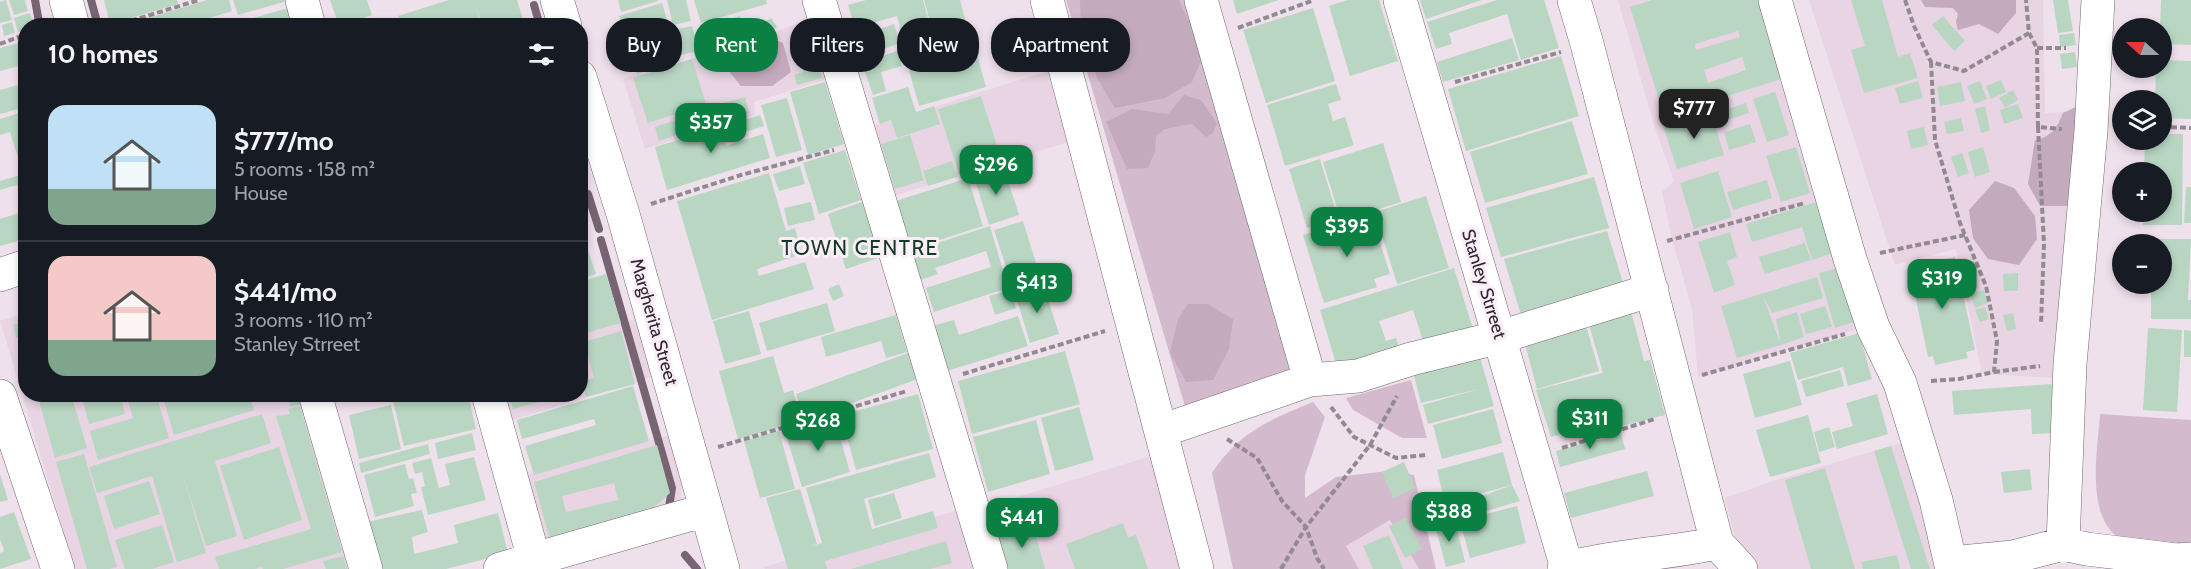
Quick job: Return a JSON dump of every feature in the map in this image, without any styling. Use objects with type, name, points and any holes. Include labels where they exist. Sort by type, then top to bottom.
[{"type":"street","points":[[66,0],[71,18]]},
{"type":"street","points":[[302,0],[307,18]]},
{"type":"street","points":[[557,0],[563,18]]},
{"type":"street","points":[[819,0],[991,569]]},
{"type":"street","points":[[1047,0],[1197,569]]},
{"type":"street","points":[[1201,0],[1311,380]]},
{"type":"street","name":"Stanley Strreet","points":[[1400,0],[1566,568]]},
{"type":"street","points":[[1574,0],[1718,543],[1741,569]]},
{"type":"street","points":[[1775,0],[1850,260],[1873,327],[1900,384],[1936,500],[1952,566],[2013,557],[2063,544],[2176,560],[2191,559]]},
{"type":"street","points":[[2063,544],[2070,364],[2091,131],[2098,0]]},
{"type":"street","name":"Margherita Street","points":[[588,109],[623,214],[723,569]]},
{"type":"street","points":[[0,275],[18,269]]},
{"type":"street","points":[[1161,430],[1311,380],[1358,376],[1411,359],[1500,338],[1652,290]]},
{"type":"street","points":[[0,396],[58,569]]},
{"type":"street","points":[[317,402],[366,569]]},
{"type":"street","points":[[490,402],[534,559]]},
{"type":"street","points":[[500,569],[706,510]]},
{"type":"street","points":[[1566,568],[1612,558],[1693,549],[1718,543]]},
{"type":"path","points":[[140,18],[199,0]]},
{"type":"path","points":[[1212,38],[1314,0]]},
{"type":"path","points":[[1900,384],[1959,379],[1994,372],[1997,341],[1986,286],[1965,235],[1935,140],[1931,62],[1905,0]]},
{"type":"path","points":[[2026,0],[2029,33],[2037,48],[2038,127],[2044,244],[2041,326]]},
{"type":"path","points":[[1931,62],[1964,71],[2029,33]]},
{"type":"path","points":[[0,44],[18,37]]},
{"type":"path","points":[[1426,91],[1587,44]]},
{"type":"path","points":[[2038,127],[2091,131]]},
{"type":"path","points":[[2172,127],[2191,128]]},
{"type":"path","points":[[623,214],[741,175],[863,142]]},
{"type":"path","points":[[1642,251],[1672,239],[1832,194]]},
{"type":"path","points":[[1850,260],[1965,235]]},
{"type":"path","points":[[692,455],[1132,323]]},
{"type":"path","points":[[1675,379],[1698,376],[1873,327]]},
{"type":"path","points":[[1982,374],[2044,366],[2042,358]]},
{"type":"path","points":[[1281,569],[1306,527],[1370,445],[1404,382],[1411,359]]},
{"type":"path","points":[[1311,380],[1354,437],[1396,458],[1426,455]]},
{"type":"path","points":[[1535,456],[1683,410]]},
{"type":"path","points":[[1202,417],[1231,443],[1257,458],[1282,501],[1306,527],[1317,558],[1324,569]]},
{"type":"shaded area","points":[[1066,0],[1190,0],[1293,372],[1186,410],[1087,72],[1130,72],[1130,18],[1071,18]]},
{"type":"shaded area","points":[[1080,0],[1179,0],[1204,54],[1192,82],[1165,98],[1115,108],[1095,72],[1130,72],[1130,18],[1081,18]]},
{"type":"shaded area","points":[[1618,0],[1778,0],[1878,323],[1698,377],[1692,309],[1672,239],[1662,192],[1674,181],[1654,125]]},
{"type":"shaded area","points":[[1809,0],[2043,0],[2045,113],[2094,110],[2077,379],[1982,374],[1956,249],[1895,265]]},
{"type":"shaded area","points":[[1921,0],[2016,0],[2016,13],[1998,34],[1979,24],[1958,30],[1956,22],[1958,14],[1953,8],[1925,7]]},
{"type":"shaded area","points":[[790,26],[790,72],[830,72],[832,77],[754,102],[755,115],[645,149],[623,79],[647,72],[682,72],[682,62],[694,58],[694,72],[778,72],[778,31]]},
{"type":"shaded area","points":[[778,41],[783,43],[791,72],[772,86],[741,86],[730,72],[778,72]]},
{"type":"shaded area","points":[[1044,72],[1058,72],[1075,140],[893,196],[871,127]]},
{"type":"shaded area","points":[[1184,95],[1201,100],[1217,123],[1213,133],[1206,137],[1192,124],[1165,129],[1156,136],[1155,152],[1148,168],[1127,169],[1106,122],[1132,109],[1168,114]]},
{"type":"shaded area","points":[[2078,106],[2076,206],[2040,206],[2028,184],[2035,140],[2049,134],[2056,127],[2063,113]]},
{"type":"shaded area","points":[[1995,181],[2014,188],[2035,216],[2037,239],[2019,265],[1988,259],[1973,238],[1969,210]]},
{"type":"shaded area","points":[[1188,304],[1208,304],[1233,319],[1229,349],[1213,380],[1186,382],[1170,353],[1178,319]]},
{"type":"shaded area","points":[[18,315],[18,381],[0,321]]},
{"type":"shaded area","points":[[638,318],[654,376],[588,397],[588,333]]},
{"type":"shaded area","points":[[1411,380],[1427,438],[1402,438],[1353,410],[1346,398]]},
{"type":"shaded area","points":[[24,402],[308,402],[356,569],[75,569]]},
{"type":"shaded area","points":[[499,402],[570,402],[506,422]]},
{"type":"shaded area","points":[[1313,402],[1325,417],[1305,475],[1305,498],[1336,477],[1388,471],[1414,475],[1436,569],[1419,569],[1390,520],[1346,546],[1359,569],[1233,569],[1212,473],[1222,459],[1244,437],[1282,415]]},
{"type":"shaded area","points":[[2100,414],[2191,420],[2191,542],[2133,547],[2116,536],[2105,523],[2100,509],[2096,477]]},
{"type":"shaded area","points":[[670,435],[682,481],[680,510],[543,552],[519,476]]},
{"type":"shaded area","points":[[1911,440],[1951,569],[1750,569],[1740,558],[1725,498],[1776,480]]},
{"type":"shaded area","points":[[1164,452],[1188,569],[1004,569],[985,507]]},
{"type":"shaded area","points":[[965,508],[982,565],[970,569],[765,569],[764,567]]},
{"type":"shaded area","points":[[1390,520],[1419,569],[1359,569],[1346,546]]},
{"type":"building","points":[[6,0],[12,20],[0,23],[0,2]]},
{"type":"building","points":[[9,0],[25,0],[28,11],[14,15]]},
{"type":"building","points":[[104,0],[177,0],[178,4],[130,18],[108,18]]},
{"type":"building","points":[[207,0],[229,0],[232,11],[210,18],[149,18]]},
{"type":"building","points":[[233,0],[287,0],[287,1],[238,15]]},
{"type":"building","points":[[330,0],[367,0],[372,15],[363,18],[336,18]]},
{"type":"building","points":[[449,0],[517,0],[523,18],[479,18],[476,7],[479,18],[399,18],[398,16]]},
{"type":"building","points":[[618,0],[658,0],[658,1],[621,12]]},
{"type":"building","points":[[667,0],[686,0],[691,21],[682,23],[682,18],[671,18]]},
{"type":"building","points":[[694,0],[766,0],[767,4],[718,18],[699,18]]},
{"type":"building","points":[[866,0],[923,0],[928,18],[898,18],[897,16],[885,19],[852,18],[848,5]]},
{"type":"building","points":[[924,0],[960,0],[965,18],[929,18]]},
{"type":"building","points":[[1233,0],[1279,0],[1237,14]]},
{"type":"building","points":[[1348,0],[1379,0],[1398,61],[1350,76],[1329,6]]},
{"type":"building","points":[[1420,0],[1482,0],[1426,19]]},
{"type":"building","points":[[1497,0],[1544,0],[1559,48],[1521,60],[1507,14],[1449,33],[1452,44],[1436,49],[1427,22]]},
{"type":"building","points":[[1652,0],[1760,0],[1784,78],[1664,116],[1630,7]],"holes":[[[1738,31],[1740,37],[1696,50],[1695,44]],[[1742,57],[1746,70],[1708,83],[1704,70]]]},
{"type":"building","points":[[1851,0],[1882,0],[1898,57],[1910,53],[1918,78],[1864,93],[1851,50],[1865,46]]},
{"type":"building","points":[[2053,0],[2068,0],[2073,31],[2058,33]]},
{"type":"building","points":[[2161,0],[2191,0],[2191,45],[2172,44],[2172,18],[2160,18]]},
{"type":"building","points":[[662,3],[667,18],[620,18],[619,16]]},
{"type":"building","points":[[295,6],[298,18],[253,18]]},
{"type":"building","points":[[1313,8],[1335,81],[1266,103],[1243,30]]},
{"type":"building","points":[[30,13],[32,18],[18,18],[18,32],[14,18]]},
{"type":"building","points":[[1943,16],[1965,41],[1954,51],[1932,25]]},
{"type":"building","points":[[12,22],[15,33],[4,36],[2,25]]},
{"type":"building","points":[[894,24],[897,44],[885,48],[885,27]]},
{"type":"building","points":[[692,26],[694,52],[682,55],[682,28]]},
{"type":"building","points":[[2074,33],[2076,45],[2060,47],[2059,35]]},
{"type":"building","points":[[1512,38],[1519,60],[1443,82],[1437,62]]},
{"type":"building","points":[[18,43],[18,66],[0,71],[0,48]]},
{"type":"building","points":[[897,51],[897,67],[885,71],[885,55]]},
{"type":"building","points":[[2075,52],[2077,67],[2062,69],[2060,54]]},
{"type":"building","points":[[1561,56],[1579,116],[1466,151],[1448,89]]},
{"type":"building","points":[[692,59],[694,72],[696,72],[706,104],[648,123],[633,78],[652,72],[682,72],[682,62]]},
{"type":"building","points":[[2172,60],[2191,61],[2191,119],[2172,118],[2172,90],[2155,90],[2156,78],[2172,78]]},
{"type":"building","points":[[979,62],[986,87],[919,106],[909,72],[979,72]]},
{"type":"building","points":[[803,72],[820,72],[822,78],[797,85],[794,75]]},
{"type":"building","points":[[865,72],[881,72],[886,91],[873,95]]},
{"type":"building","points":[[2001,80],[2006,92],[1991,99],[1986,86]]},
{"type":"building","points":[[1918,81],[1923,98],[1900,104],[1895,88]]},
{"type":"building","points":[[1980,81],[1987,99],[1974,104],[1967,86]]},
{"type":"building","points":[[825,82],[844,144],[808,155],[790,92]]},
{"type":"building","points":[[1961,82],[1965,101],[1940,106],[1937,87]]},
{"type":"building","points":[[1336,84],[1341,100],[1328,104],[1333,121],[1345,117],[1354,145],[1285,166],[1267,105]]},
{"type":"building","points":[[18,85],[18,109],[0,114],[0,90]]},
{"type":"building","points":[[908,87],[916,112],[934,106],[940,124],[897,138],[891,120],[880,124],[872,98]]},
{"type":"building","points":[[2013,90],[2018,100],[2005,108],[1999,98]]},
{"type":"building","points":[[1775,92],[1789,135],[1767,142],[1753,99]]},
{"type":"building","points":[[981,96],[1002,161],[959,174],[938,109]]},
{"type":"building","points":[[745,97],[749,113],[690,129],[686,113]]},
{"type":"building","points":[[787,98],[802,150],[776,157],[761,105]]},
{"type":"building","points":[[1746,103],[1749,113],[1719,123],[1716,113]]},
{"type":"building","points":[[2018,104],[2023,118],[2004,124],[2000,110]]},
{"type":"building","points":[[1985,106],[1990,131],[1981,133],[1975,109]]},
{"type":"building","points":[[1711,111],[1724,155],[1677,169],[1663,126]]},
{"type":"building","points":[[18,113],[18,158],[10,132],[0,135],[0,119]]},
{"type":"building","points":[[760,115],[764,126],[724,139],[726,146],[763,134],[770,158],[667,190],[655,147]]},
{"type":"building","points":[[681,118],[685,132],[659,141],[655,127]]},
{"type":"building","points":[[1961,118],[1964,131],[1947,134],[1944,122]]},
{"type":"building","points":[[1572,121],[1588,174],[1485,203],[1470,152]]},
{"type":"building","points":[[1750,124],[1756,142],[1729,150],[1724,132]]},
{"type":"building","points":[[1924,127],[1928,145],[1911,149],[1907,131]]},
{"type":"building","points":[[2172,134],[2183,134],[2182,225],[2143,225],[2143,222],[2172,222],[2172,162],[2144,162],[2145,150],[2172,150]]},
{"type":"building","points":[[910,135],[924,180],[895,189],[881,144]]},
{"type":"building","points":[[1383,143],[1401,202],[1341,221],[1323,162]]},
{"type":"building","points":[[1796,147],[1810,193],[1781,202],[1766,156]]},
{"type":"building","points":[[1983,147],[1990,172],[1975,177],[1968,152]]},
{"type":"building","points":[[845,150],[861,200],[819,214],[803,163]]},
{"type":"building","points":[[1962,153],[1969,173],[1958,177],[1951,157]]},
{"type":"building","points":[[1320,159],[1338,218],[1307,228],[1289,169]]},
{"type":"building","points":[[952,161],[957,177],[928,186],[923,171]]},
{"type":"building","points":[[800,166],[805,184],[779,191],[773,174]]},
{"type":"building","points":[[1004,168],[1019,215],[989,225],[974,177]]},
{"type":"building","points":[[1718,171],[1732,217],[1694,229],[1680,183]]},
{"type":"building","points":[[769,173],[786,231],[795,228],[802,254],[757,269],[759,276],[805,262],[814,289],[712,320],[677,201]]},
{"type":"building","points":[[18,176],[18,188],[17,185],[0,190],[0,181]]},
{"type":"building","points":[[1594,177],[1609,228],[1501,257],[1486,208]]},
{"type":"building","points":[[968,178],[983,226],[911,249],[896,201]]},
{"type":"building","points":[[1767,180],[1772,198],[1733,210],[1727,192]]},
{"type":"building","points":[[2186,187],[2191,187],[2191,223],[2184,223]]},
{"type":"building","points":[[1426,196],[1449,268],[1397,284],[1375,212]]},
{"type":"building","points":[[1823,200],[1839,251],[1812,260],[1802,227],[1752,242],[1746,224]]},
{"type":"building","points":[[811,202],[815,220],[788,226],[784,208]]},
{"type":"building","points":[[862,202],[881,257],[846,269],[828,214]]},
{"type":"building","points":[[18,213],[18,241],[0,246],[0,219]]},
{"type":"building","points":[[1371,214],[1390,274],[1374,279],[1377,287],[1324,303],[1303,235]]},
{"type":"building","points":[[1023,221],[1040,276],[1012,285],[994,230]]},
{"type":"building","points":[[990,226],[1008,288],[934,312],[926,288],[991,267],[986,251],[935,268],[938,274],[918,281],[909,252]]},
{"type":"building","points":[[1607,231],[1624,286],[1521,315],[1504,259]]},
{"type":"building","points":[[1730,232],[1737,257],[1727,261],[1735,285],[1714,293],[1698,242]]},
{"type":"building","points":[[2172,239],[2191,239],[2188,300],[2191,300],[2191,319],[2151,319],[2151,294],[2172,294]]},
{"type":"building","points":[[1805,243],[1811,260],[1765,274],[1759,257]]},
{"type":"building","points":[[588,250],[596,274],[588,276]]},
{"type":"building","points":[[1955,257],[1975,350],[1966,352],[1968,358],[1935,365],[1933,356],[1928,357],[1909,266]]},
{"type":"building","points":[[1974,261],[1976,281],[1964,282],[1962,263]]},
{"type":"building","points":[[1454,268],[1474,332],[1425,347],[1413,310],[1379,321],[1386,341],[1396,338],[1401,354],[1339,374],[1320,310]]},
{"type":"building","points":[[1838,268],[1854,322],[1835,328],[1819,273]]},
{"type":"building","points":[[2018,273],[2018,291],[2004,291],[2003,274]]},
{"type":"building","points":[[606,274],[621,323],[588,333],[588,280]]},
{"type":"building","points":[[1817,277],[1823,298],[1772,313],[1763,296],[1781,345],[1737,358],[1721,306]]},
{"type":"building","points":[[839,284],[844,296],[833,301],[828,289]]},
{"type":"building","points":[[1043,284],[1059,334],[1030,343],[1015,293]]},
{"type":"building","points":[[1010,290],[1016,308],[995,315],[989,296]]},
{"type":"building","points":[[1984,290],[1988,303],[1975,308],[1970,294]]},
{"type":"building","points":[[827,303],[835,331],[767,351],[759,323]]},
{"type":"building","points":[[1825,306],[1832,327],[1806,334],[1800,314]]},
{"type":"building","points":[[1985,307],[1989,319],[1980,322],[1975,310]]},
{"type":"building","points":[[749,311],[761,354],[725,364],[713,321]]},
{"type":"building","points":[[1631,311],[1644,361],[1650,360],[1665,415],[1618,427],[1615,416],[1551,437],[1536,390],[1603,373],[1588,321]]},
{"type":"building","points":[[1797,312],[1804,337],[1781,345],[1776,319]]},
{"type":"building","points":[[2013,313],[2016,329],[2007,331],[2003,315]]},
{"type":"building","points":[[896,315],[907,352],[886,358],[881,341],[826,357],[821,337]]},
{"type":"building","points":[[1018,316],[1028,346],[947,371],[932,326],[954,320],[959,335]]},
{"type":"building","points":[[1585,322],[1599,371],[1537,389],[1524,340]]},
{"type":"building","points":[[18,323],[18,338],[16,338],[13,325]]},
{"type":"building","points":[[2148,328],[2182,330],[2177,412],[2143,410]]},
{"type":"building","points":[[2184,330],[2191,331],[2191,357],[2184,357]]},
{"type":"building","points":[[621,331],[635,384],[588,396],[588,380],[594,378],[588,356],[588,341]]},
{"type":"building","points":[[1859,333],[1872,379],[1848,386],[1843,367],[1798,380],[1790,353]]},
{"type":"building","points":[[1477,347],[1494,406],[1428,424],[1423,405],[1479,389],[1421,403],[1411,364]]},
{"type":"building","points":[[1065,351],[1080,404],[972,434],[958,381]]},
{"type":"building","points":[[908,353],[918,379],[805,420],[796,394]]},
{"type":"building","points":[[773,356],[784,393],[793,390],[802,421],[738,439],[719,371]]},
{"type":"building","points":[[1790,361],[1802,405],[1755,418],[1743,374]]},
{"type":"building","points":[[1840,370],[1844,386],[1806,397],[1801,381]]},
{"type":"building","points":[[2053,384],[2056,433],[2032,434],[2031,409],[1954,415],[1952,391]]},
{"type":"building","points":[[633,386],[649,441],[534,475],[525,446],[596,425],[594,419],[522,439],[517,420],[578,402],[588,402],[588,399]]},
{"type":"building","points":[[918,394],[933,449],[856,470],[841,415]]},
{"type":"building","points":[[1877,394],[1888,434],[1837,449],[1832,432],[1853,426],[1846,403]]},
{"type":"building","points":[[39,402],[73,402],[87,448],[55,458]]},
{"type":"building","points":[[83,402],[122,402],[125,414],[89,424]]},
{"type":"building","points":[[128,402],[158,402],[169,438],[98,460],[90,431],[133,418]]},
{"type":"building","points":[[164,402],[252,402],[254,410],[174,435]]},
{"type":"building","points":[[289,402],[303,402],[303,403],[291,407]]},
{"type":"building","points":[[393,402],[470,402],[476,429],[404,446]]},
{"type":"building","points":[[511,402],[539,402],[513,409]]},
{"type":"building","points":[[391,405],[401,449],[359,459],[349,415]]},
{"type":"building","points":[[300,406],[342,552],[283,569],[263,569],[262,567],[219,569],[215,557],[311,529],[276,416],[290,414],[288,409]]},
{"type":"building","points":[[1079,407],[1094,460],[1055,471],[1041,418]]},
{"type":"building","points":[[1493,409],[1502,443],[1442,459],[1433,425]]},
{"type":"building","points":[[262,414],[271,443],[215,461],[237,536],[206,546],[182,472],[206,553],[177,562],[152,476],[97,493],[89,467]]},
{"type":"building","points":[[1808,415],[1821,463],[1770,477],[1756,430]]},
{"type":"building","points":[[834,417],[850,472],[802,487],[785,432]]},
{"type":"building","points":[[1036,420],[1050,474],[988,492],[973,437]]},
{"type":"building","points":[[1829,427],[1835,447],[1819,452],[1814,432]]},
{"type":"building","points":[[779,431],[795,489],[760,498],[744,441]]},
{"type":"building","points":[[472,433],[476,450],[438,459],[435,443]]},
{"type":"building","points":[[1621,434],[1625,449],[1560,467],[1556,451]]},
{"type":"building","points":[[428,444],[430,454],[361,473],[359,463]]},
{"type":"building","points":[[657,445],[670,493],[651,510],[550,540],[534,482]],"holes":[[[614,483],[618,500],[566,512],[562,496]]]},
{"type":"building","points":[[1891,446],[1930,569],[1911,569],[1874,451]]},
{"type":"building","points":[[279,447],[302,520],[244,540],[220,466]]},
{"type":"building","points":[[1503,452],[1512,485],[1445,503],[1437,470]]},
{"type":"building","points":[[929,453],[936,477],[864,499],[872,529],[933,511],[938,528],[825,561],[827,569],[788,569],[766,498],[800,489],[817,544],[808,547],[822,543],[806,488]]},
{"type":"building","points":[[84,454],[117,567],[87,569],[56,462]]},
{"type":"building","points":[[474,457],[486,500],[428,515],[421,487],[425,486],[422,472],[415,474],[412,463],[431,458],[439,488],[450,485],[445,464]]},
{"type":"building","points":[[1404,462],[1415,488],[1393,498],[1382,472]]},
{"type":"building","points":[[405,464],[409,479],[413,478],[417,493],[411,494],[414,506],[375,517],[364,475]]},
{"type":"building","points":[[1825,468],[1855,569],[1811,569],[1785,480]]},
{"type":"building","points":[[2030,469],[2032,490],[2004,493],[2001,472]]},
{"type":"building","points":[[1647,471],[1654,496],[1571,518],[1564,493]]},
{"type":"building","points":[[0,474],[8,500],[0,502]]},
{"type":"building","points":[[149,481],[160,514],[114,529],[104,496]]},
{"type":"building","points":[[1512,485],[1520,501],[1453,521],[1449,505]]},
{"type":"building","points":[[894,493],[902,518],[875,526],[868,500]]},
{"type":"building","points":[[1517,506],[1526,543],[1470,558],[1460,521]]},
{"type":"building","points":[[422,510],[428,532],[412,537],[414,554],[458,543],[454,525],[498,513],[508,553],[446,569],[379,569],[367,522]]},
{"type":"building","points":[[14,512],[31,559],[0,569],[0,553],[4,551],[0,539],[0,517]]},
{"type":"building","points":[[1440,516],[1444,528],[1456,525],[1465,562],[1446,567],[1433,518]]},
{"type":"building","points":[[1406,518],[1422,549],[1405,558],[1389,526]]},
{"type":"building","points":[[1123,523],[1128,538],[1136,535],[1148,569],[1075,569],[1066,544]]},
{"type":"building","points":[[162,525],[174,562],[152,569],[125,569],[115,540]]},
{"type":"building","points":[[1033,525],[1045,569],[1008,569],[998,534]]},
{"type":"building","points":[[1389,535],[1403,569],[1373,569],[1363,546]]},
{"type":"building","points":[[946,541],[952,563],[930,569],[851,569]]},
{"type":"building","points":[[1897,555],[1900,569],[1863,569],[1861,562]]},
{"type":"building","points":[[343,556],[347,569],[326,569],[323,561]]},
{"type":"waterway","points":[[35,0],[38,18]]},
{"type":"waterway","points":[[91,0],[96,18]]},
{"type":"waterway","points":[[534,5],[538,18]]},
{"type":"waterway","points":[[588,194],[599,229]]},
{"type":"waterway","points":[[601,240],[672,488],[668,514]]},
{"type":"waterway","points":[[685,555],[697,569]]},
{"type":"district","name":"TOWN CENTRE","points":[[860,247]]}]
